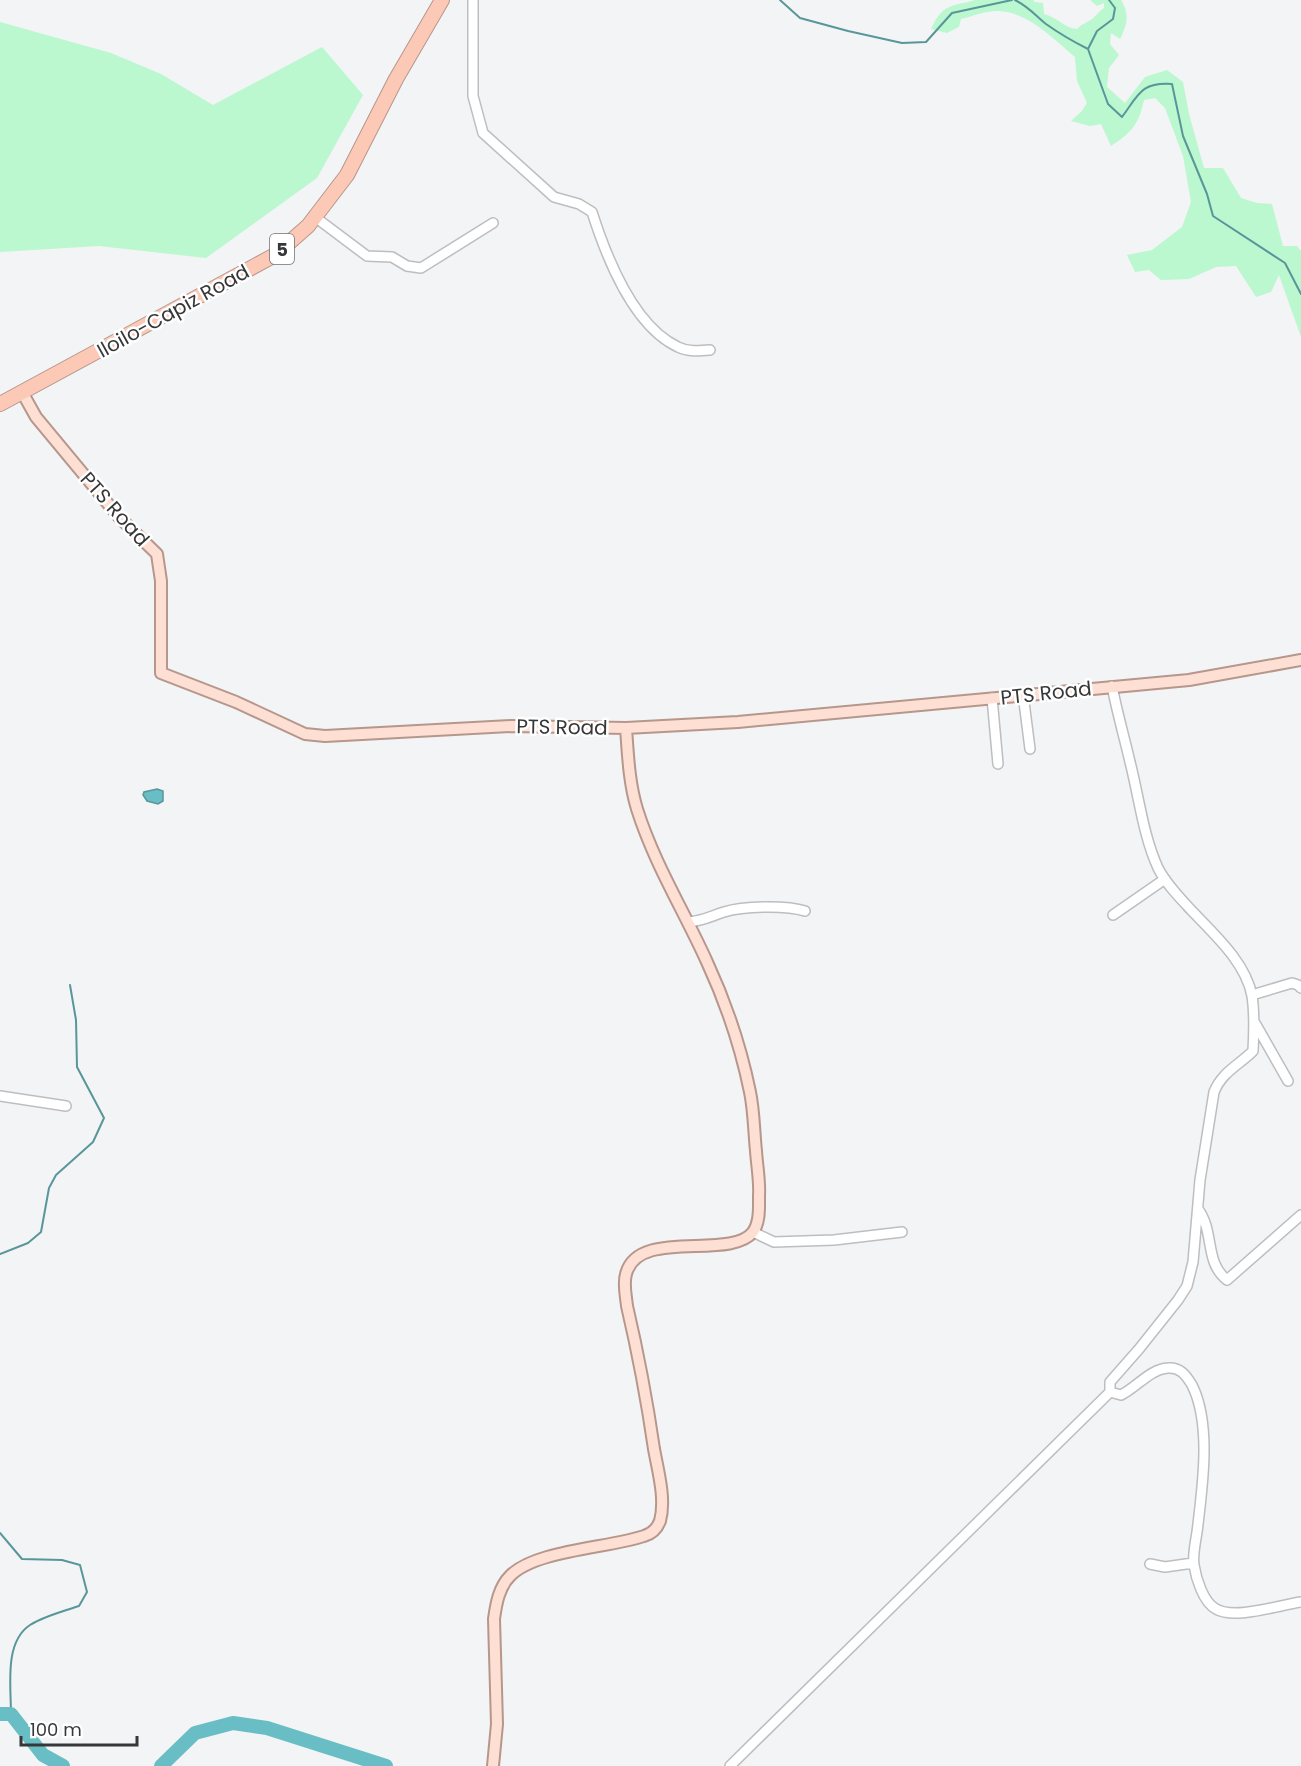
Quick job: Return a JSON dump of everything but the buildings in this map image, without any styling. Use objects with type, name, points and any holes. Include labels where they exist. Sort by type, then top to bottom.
[{"type":"highway","name":"Iloilo-Capiz Road","points":[[22,393],[275,255],[315,217],[348,175],[396,79],[442,0]]},
{"type":"highway","name":"5","points":[[0,404],[22,393]]},
{"type":"main road","name":"PTS Road","points":[[22,393],[36,417],[119,517],[157,554],[161,581],[161,673],[236,702],[305,734],[511,726],[626,728],[738,722],[1189,680],[1301,660]]},
{"type":"main road","points":[[493,1766],[497,1724],[494,1618],[496,1604],[505,1583],[521,1568],[582,1549],[644,1536],[656,1528],[659,1522],[661,1489],[627,1306],[625,1277],[627,1271],[636,1259],[657,1249],[744,1239],[753,1232],[757,1223],[759,1193],[751,1093],[727,1009],[655,856],[637,808],[629,766],[626,728]]},
{"type":"street","points":[[473,0],[473,96],[483,134],[554,197],[579,204],[592,212],[599,234],[638,313],[662,337],[678,347],[691,351],[710,350]]},
{"type":"street","points":[[315,217],[367,256],[392,257],[407,266],[421,268],[493,223]]},
{"type":"street","points":[[730,1766],[1110,1392],[1110,1382],[1139,1349],[1187,1286],[1193,1262],[1200,1180],[1214,1092],[1218,1082],[1226,1073],[1253,1051],[1252,995],[1245,975],[1159,869],[1149,842],[1112,686]]},
{"type":"street","points":[[1023,694],[1030,749]]},
{"type":"street","points":[[992,698],[998,764]]},
{"type":"street","points":[[1113,915],[1165,879]]},
{"type":"street","points":[[688,922],[702,921],[726,911],[780,906],[805,911]]},
{"type":"street","points":[[1252,995],[1292,983],[1301,988]]},
{"type":"street","points":[[1254,1022],[1288,1081]]},
{"type":"street","points":[[0,1096],[66,1106]]},
{"type":"street","points":[[1198,1209],[1207,1225],[1214,1267],[1227,1280],[1301,1215]]},
{"type":"street","points":[[753,1232],[774,1242],[834,1240],[902,1232]]},
{"type":"street","points":[[1110,1392],[1121,1395],[1130,1391],[1153,1373],[1164,1368],[1176,1368],[1187,1376],[1199,1400],[1203,1425],[1202,1471],[1193,1563],[1207,1599],[1215,1609],[1232,1613],[1246,1612],[1301,1602]]},
{"type":"street","points":[[1150,1564],[1165,1568],[1193,1563]]},
{"type":"green space","points":[[975,0],[1033,0],[1043,3],[1044,14],[1068,27],[1077,29],[1104,8],[1104,3],[1097,6],[1090,0],[1121,0],[1126,10],[1126,24],[1120,39],[1111,33],[1110,44],[1119,55],[1109,68],[1107,87],[1125,103],[1145,77],[1167,70],[1183,82],[1204,168],[1223,168],[1241,198],[1257,203],[1272,204],[1283,246],[1297,246],[1301,251],[1301,337],[1279,275],[1271,292],[1256,297],[1236,266],[1216,267],[1189,279],[1161,280],[1149,270],[1135,272],[1127,255],[1152,250],[1182,227],[1191,202],[1183,156],[1165,108],[1155,98],[1144,100],[1140,115],[1133,127],[1111,146],[1101,124],[1090,126],[1071,121],[1087,103],[1077,81],[1075,57],[1030,21],[1010,13],[994,11],[961,19],[959,27],[947,33],[931,29],[940,14],[948,7]]},
{"type":"green space","points":[[0,22],[111,53],[161,74],[213,105],[322,47],[363,95],[317,178],[206,258],[99,246],[0,252]]},
{"type":"water","points":[[157,789],[163,791],[163,801],[158,804],[147,801],[143,795],[144,792]]},
{"type":"waterway","points":[[780,0],[800,18],[902,43],[926,42],[952,13],[1012,0]]},
{"type":"waterway","points":[[1015,0],[1051,28],[1088,49]]},
{"type":"waterway","points":[[1109,0],[1115,8],[1113,19],[1097,31],[1088,49],[1108,104],[1122,117],[1137,96],[1147,87],[1172,84],[1183,136],[1207,194],[1213,216],[1285,263],[1301,294]]},
{"type":"waterway","points":[[0,1254],[28,1243],[41,1232],[49,1188],[56,1175],[93,1142],[104,1118],[77,1067],[76,1020],[70,985]]},
{"type":"waterway","points":[[0,1533],[22,1559],[62,1560],[80,1565],[87,1592],[79,1606],[30,1625],[16,1642],[10,1678],[11,1714]]},
{"type":"waterway","points":[[0,1714],[11,1714],[43,1755],[63,1766]]},
{"type":"waterway","points":[[161,1766],[195,1733],[233,1723],[267,1728],[386,1766]]}]
